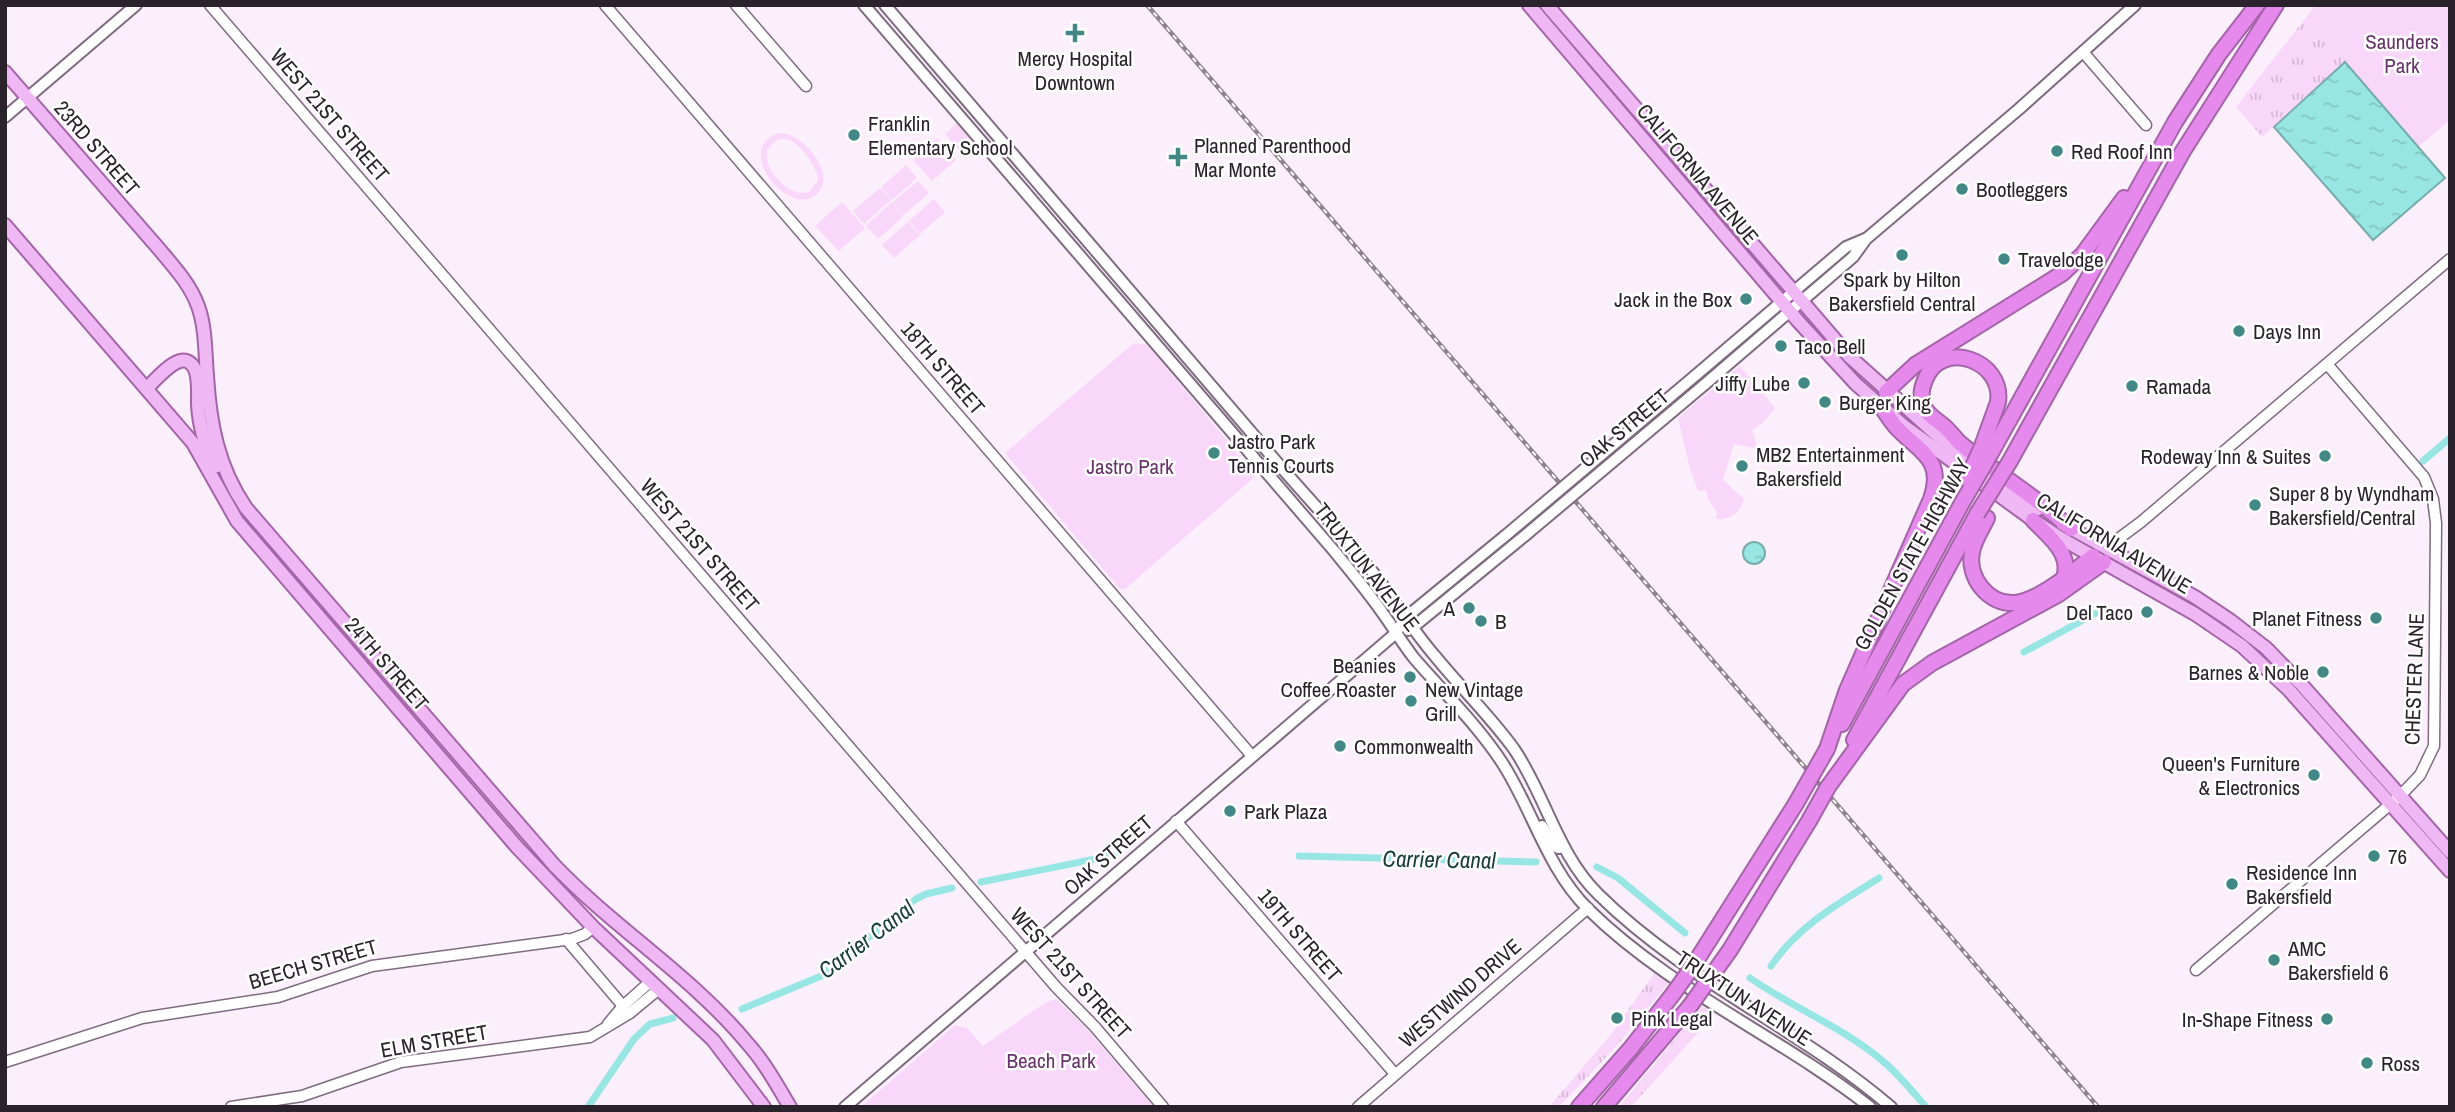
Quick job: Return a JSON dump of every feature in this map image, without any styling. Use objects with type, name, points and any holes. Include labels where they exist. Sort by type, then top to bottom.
[{"type":"highway","name":"GOLDEN STATE HIGHWAY","points":[[1852,696],[1942,538],[1986,451],[2161,146],[2211,65],[2257,5]]},
{"type":"highway","points":[[2101,555],[2038,594],[2016,603],[1999,600],[1985,592],[1975,579],[1971,561],[1982,516],[2010,461],[2183,151],[2276,5]]},
{"type":"highway","points":[[1886,392],[1915,365],[2051,281],[2073,264],[2093,241],[2161,146]]},
{"type":"highway","points":[[1986,451],[1999,395],[1997,387],[1985,367],[1973,359],[1958,357],[1942,361],[1925,378],[1921,396],[1927,412],[1959,443],[2036,499],[2071,529]]},
{"type":"highway","points":[[1579,1107],[1631,1048],[1693,966],[1795,805],[1827,749],[1852,696],[1936,482],[1935,472],[1927,456],[1895,426],[1883,409]]},
{"type":"highway","name":"GOLDEN STATE HIGHWAY","points":[[1872,720],[1982,516]]},
{"type":"highway","points":[[2033,520],[2064,555],[2067,568],[2064,578]]},
{"type":"highway","points":[[1604,1107],[1690,1006],[1737,940],[1828,787],[1872,720],[1903,684],[2059,594],[2101,555]]},
{"type":"main road","points":[[5,117],[135,5]]},
{"type":"main road","name":"TRUXTUN AVENUE","points":[[864,5],[1335,552],[1414,657],[1492,748],[1513,782],[1555,865],[1588,908],[1634,947],[1724,1011],[1824,1074],[1870,1107]]},
{"type":"main road","name":"TRUXTUN AVENUE","points":[[885,5],[1280,467],[1348,541],[1412,628],[1496,725],[1516,754],[1563,847],[1584,879],[1645,935],[1748,1008],[1857,1079],[1891,1107]]},
{"type":"main road","name":"CALIFORNIA AVENUE","points":[[1529,5],[1790,312],[1833,361],[1883,409],[2033,520],[2101,555],[2195,597],[2276,657],[2318,702],[2450,871]]},
{"type":"main road","name":"CALIFORNIA AVENUE","points":[[1548,5],[1850,357],[1886,392],[1998,482],[2071,529],[2101,555],[2232,638],[2272,673],[2395,800],[2450,852]]},
{"type":"main road","name":"OAK STREET","points":[[1396,633],[1412,628],[1802,302],[1853,257],[1866,239],[2135,5]]},
{"type":"main road","name":"23RD STREET","points":[[5,72],[159,249]]},
{"type":"main road","name":"24TH STREET","points":[[5,225],[193,443],[237,521],[517,847],[593,927],[713,1040],[764,1107]]},
{"type":"main road","name":"OAK STREET","points":[[845,1107],[1396,633],[1405,618],[1846,247],[1866,239]]},
{"type":"main road","name":"24TH STREET","points":[[159,249],[185,282],[201,316],[211,423],[220,458],[230,482],[252,516],[554,865],[578,889],[696,990],[744,1038],[790,1107]]},
{"type":"main road","points":[[147,388],[177,362],[188,362],[194,367],[199,413],[207,449],[230,482]]},
{"type":"main road","points":[[1904,408],[1919,414],[1959,443]]},
{"type":"main road","points":[[2185,607],[2194,606],[2228,626],[2244,631]]},
{"type":"main road","points":[[2232,638],[2241,639],[2267,658],[2276,657]]},
{"type":"main road","points":[[2272,673],[2283,676],[2311,704],[2318,702]]},
{"type":"main road","points":[[1492,748],[1510,764],[1553,845],[1563,847]]},
{"type":"main road","points":[[593,927],[607,926],[629,942],[643,945]]},
{"type":"main road","points":[[1779,1046],[1790,1045],[1836,1073],[1857,1079]]},
{"type":"street","name":"WEST 21ST STREET","points":[[210,5],[1025,952],[1163,1107]]},
{"type":"street","name":"18TH STREET","points":[[605,5],[1252,756]]},
{"type":"street","points":[[736,5],[806,86]]},
{"type":"street","points":[[2083,52],[2146,125]]},
{"type":"street","points":[[2101,555],[2450,259]]},
{"type":"street","name":"CHESTER LANE","points":[[2196,970],[2395,800],[2426,766],[2435,735],[2436,513],[2429,488],[2418,470],[2327,364]]},
{"type":"street","name":"19TH STREET","points":[[1177,821],[1395,1074]]},
{"type":"street","name":"WESTWIND DRIVE","points":[[1358,1107],[1588,908]]},
{"type":"street","name":"BEECH STREET","points":[[5,1062],[142,1018],[278,997],[372,966],[566,939],[580,936],[593,927]]},
{"type":"street","points":[[566,939],[623,1006]]},
{"type":"street","points":[[604,1030],[623,1006],[655,985]]},
{"type":"street","name":"ELM STREET","points":[[231,1107],[302,1096],[401,1062],[590,1037],[630,1013],[655,985]]},
{"type":"green space","points":[[1537,5],[1541,5],[1755,255],[1741,247]]},
{"type":"green space","name":"Saunders Park","points":[[2316,5],[2450,5],[2450,120],[2418,147],[2307,16]]},
{"type":"green space","points":[[2307,16],[2450,62],[2346,61],[2262,137],[2236,107]]},
{"type":"green space","points":[[957,123],[979,147],[966,158],[945,134]]},
{"type":"green space","points":[[779,133],[788,134],[807,146],[820,165],[823,175],[817,194],[806,199],[793,198],[780,190],[763,166],[761,153],[766,141]],"holes":[[[786,139],[793,142],[812,163],[818,180],[809,192],[793,191],[773,173],[769,166],[767,150],[777,140]]]},
{"type":"green space","points":[[937,138],[956,160],[932,181],[913,160]]},
{"type":"green space","points":[[906,165],[917,178],[892,200],[881,187]]},
{"type":"green space","points":[[918,181],[929,193],[904,215],[893,202]]},
{"type":"green space","points":[[880,188],[891,200],[864,224],[853,211]]},
{"type":"green space","points":[[934,199],[945,212],[920,234],[909,221]]},
{"type":"green space","points":[[842,202],[865,228],[839,251],[815,226]]},
{"type":"green space","points":[[892,202],[904,216],[878,239],[866,226]]},
{"type":"green space","points":[[908,222],[920,235],[894,258],[882,245]]},
{"type":"green space","name":"Jastro Park","points":[[1134,343],[1148,345],[1256,476],[1125,589],[1120,589],[1005,453]]},
{"type":"green space","points":[[1740,366],[1775,408],[1762,424],[1752,430],[1758,449],[1734,444],[1723,480],[1744,499],[1734,515],[1716,519],[1717,513],[1707,497],[1706,490],[1698,491],[1678,418]]},
{"type":"green space","points":[[1655,972],[1669,982],[1620,1042],[1559,1107],[1549,1107],[1612,1033]]},
{"type":"green space","name":"Beach Park","points":[[1056,999],[1084,1026],[1154,1107],[861,1107],[955,1025],[967,1028],[983,1046],[1046,1002]]},
{"type":"green space","points":[[1702,1006],[1714,1015],[1631,1107],[1619,1107]]},
{"type":"water","points":[[2345,62],[2445,178],[2373,240],[2274,127]]},
{"type":"water","points":[[1754,542],[1762,545],[1765,553],[1762,561],[1754,564],[1746,561],[1743,553],[1746,545]]},
{"type":"waterway","points":[[2423,461],[2450,438]]},
{"type":"waterway","points":[[2024,652],[2098,612]]},
{"type":"waterway","points":[[981,882],[1115,855]]},
{"type":"waterway","name":"Carrier Canal","points":[[1299,856],[1536,862]]},
{"type":"waterway","name":"Carrier Canal","points":[[1597,867],[1618,878],[1685,933]]},
{"type":"waterway","points":[[1771,966],[1806,927],[1879,878]]},
{"type":"waterway","name":"Carrier Canal","points":[[742,1009],[821,976],[916,899],[952,888]]},
{"type":"waterway","name":"Carrier Canal","points":[[1750,978],[1869,1051],[1896,1073],[1926,1107]]},
{"type":"waterway","name":"Carrier Canal","points":[[588,1107],[634,1039],[650,1024],[673,1018]]},
{"type":"railway","points":[[1147,5],[2098,1107]]},
{"type":"place","name":"Mercy Hospital Downtown","points":[[1075,33]]},
{"type":"place","name":"Franklin Elementary School","points":[[854,135]]},
{"type":"place","name":"Red Roof Inn","points":[[2057,151]]},
{"type":"place","name":"Planned Parenthood Mar Monte","points":[[1178,157]]},
{"type":"place","name":"Bootleggers","points":[[1962,189]]},
{"type":"place","name":"Spark by Hilton Bakersfield Central","points":[[1902,255]]},
{"type":"place","name":"Travelodge","points":[[2004,259]]},
{"type":"place","name":"Jack in the Box","points":[[1746,299]]},
{"type":"place","name":"Days Inn","points":[[2239,331]]},
{"type":"place","name":"Taco Bell","points":[[1781,346]]},
{"type":"place","name":"Jiffy Lube","points":[[1804,383]]},
{"type":"place","name":"Ramada","points":[[2132,386]]},
{"type":"place","name":"Burger King","points":[[1825,402]]},
{"type":"place","name":"Jastro Park Tennis Courts","points":[[1214,453]]},
{"type":"place","name":"Rodeway Inn & Suites","points":[[2325,456]]},
{"type":"place","name":"MB2 Entertainment Bakersfield","points":[[1742,466]]},
{"type":"place","name":"Super 8 by Wyndham Bakersfield/Central","points":[[2255,505]]},
{"type":"place","name":"A","points":[[1469,608]]},
{"type":"place","name":"Del Taco","points":[[2147,612]]},
{"type":"place","name":"Planet Fitness","points":[[2376,618]]},
{"type":"place","name":"B","points":[[1481,621]]},
{"type":"place","name":"Barnes & Noble","points":[[2323,672]]},
{"type":"place","name":"Beanies Coffee Roaster","points":[[1410,677]]},
{"type":"place","name":"New Vintage Grill","points":[[1411,701]]},
{"type":"place","name":"Commonwealth","points":[[1340,746]]},
{"type":"place","name":"Queen's Furniture & Electronics","points":[[2314,775]]},
{"type":"place","name":"Park Plaza","points":[[1230,811]]},
{"type":"place","name":"76","points":[[2374,856]]},
{"type":"place","name":"Residence Inn Bakersfield","points":[[2232,884]]},
{"type":"place","name":"AMC Bakersfield 6","points":[[2274,960]]},
{"type":"place","name":"Pink Legal","points":[[1617,1018]]},
{"type":"place","name":"In-Shape Fitness","points":[[2327,1019]]},
{"type":"place","name":"Ross","points":[[2367,1063]]}]
